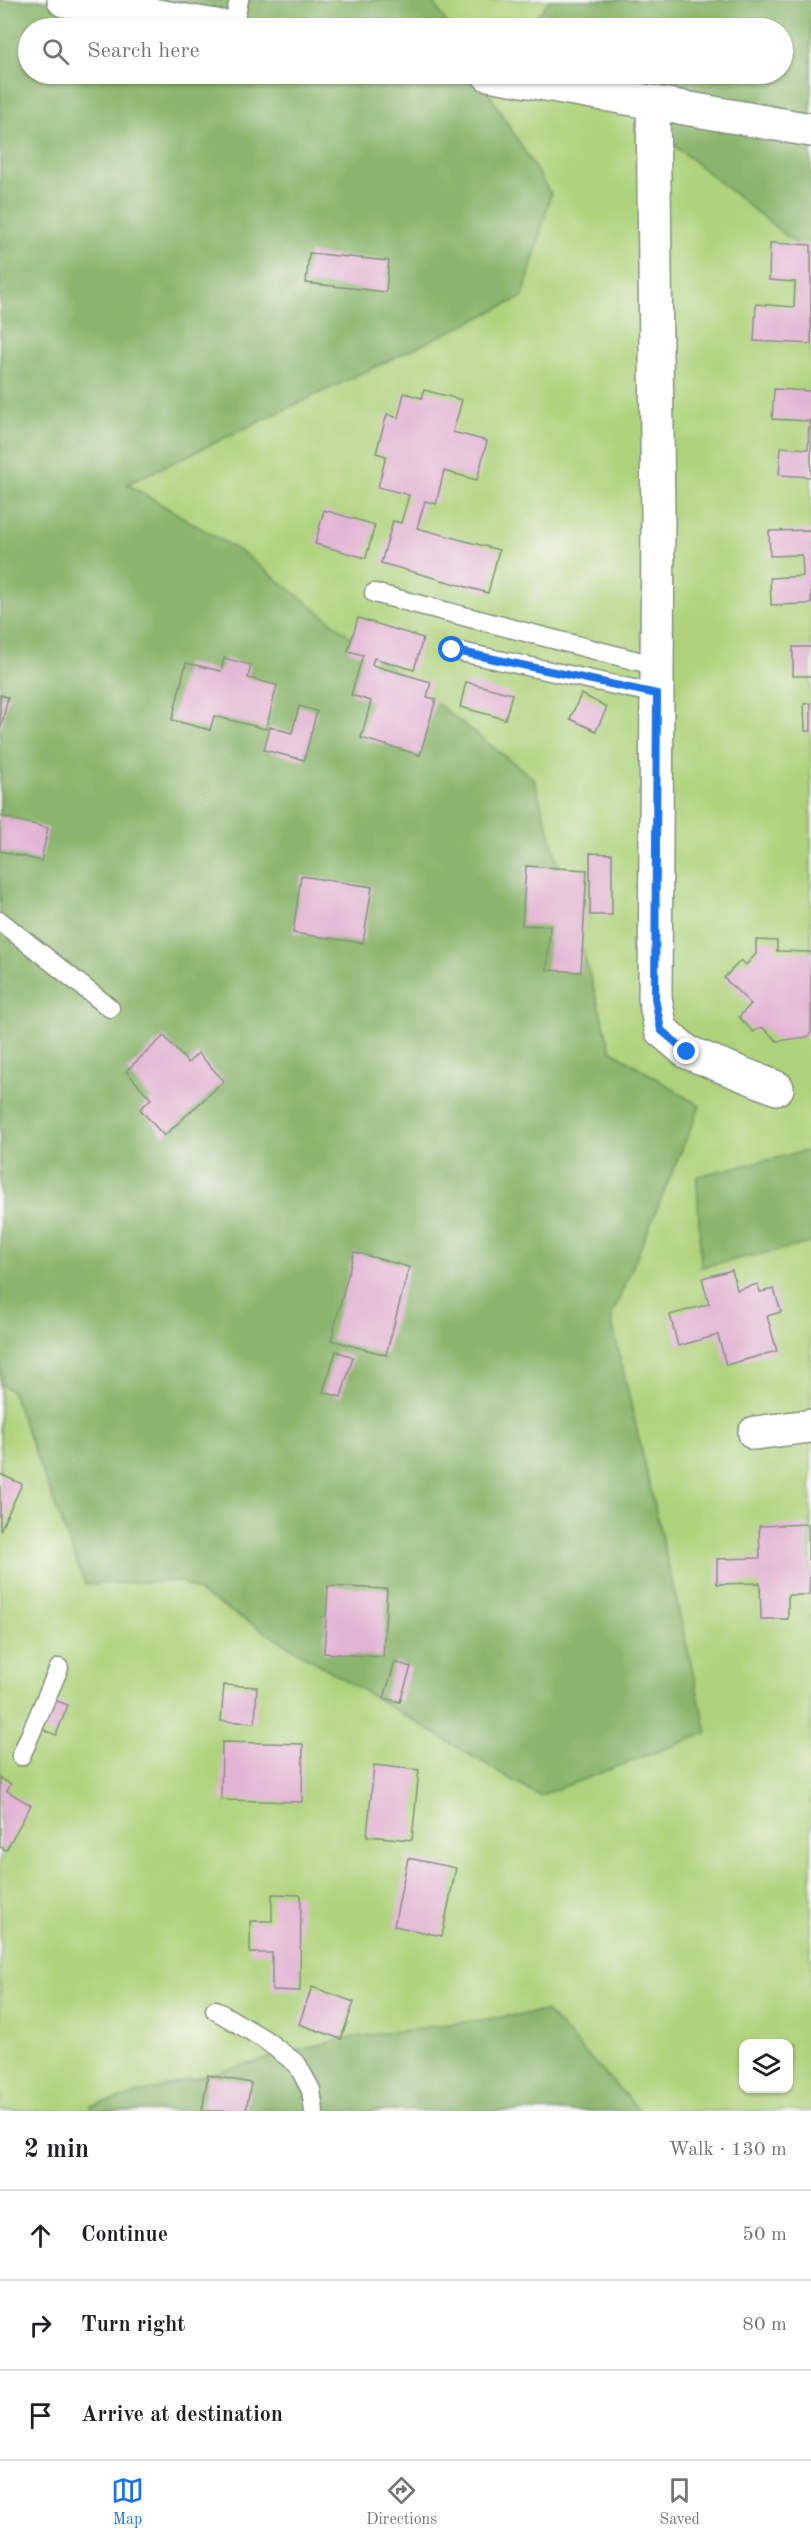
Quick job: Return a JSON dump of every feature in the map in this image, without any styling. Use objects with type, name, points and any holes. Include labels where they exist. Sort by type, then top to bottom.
[{"type":"street","points":[[64,0],[169,18]]},
{"type":"street","points":[[547,84],[811,130]]},
{"type":"street","points":[[653,102],[657,680],[655,998],[661,1030],[687,1052],[777,1088]]},
{"type":"street","points":[[755,1433],[811,1426]]},
{"type":"lane","points":[[235,18],[239,0]]},
{"type":"lane","points":[[374,593],[657,680]]},
{"type":"lane","points":[[452,650],[657,680]]},
{"type":"lane","points":[[0,921],[110,1008]]},
{"type":"lane","points":[[21,1756],[59,1668]]},
{"type":"lane","points":[[215,2010],[264,2040],[297,2064],[311,2090],[314,2111]]},
{"type":"green space","points":[[0,0],[811,0],[811,2111],[0,2111]]},
{"type":"green space","points":[[0,0],[432,0],[444,18],[18,18],[18,84],[483,84],[551,194],[523,297],[127,484],[243,553],[534,779],[611,1050],[700,1106],[611,1318],[707,1733],[539,1796],[180,1581],[85,1584],[11,1390],[0,1384]]},
{"type":"green space","points":[[550,0],[811,0],[811,256],[598,84],[793,84],[793,18],[535,18]]},
{"type":"green space","points":[[811,1150],[811,1243],[701,1267],[697,1176]]},
{"type":"green space","points":[[546,2011],[640,2111],[92,2111],[91,2106],[341,2039]]},
{"type":"building","points":[[770,243],[811,245],[811,344],[754,341],[756,304],[794,307],[795,282],[769,280]]},
{"type":"building","points":[[309,253],[389,261],[386,292],[306,283]]},
{"type":"building","points":[[774,389],[811,391],[811,477],[779,475],[781,447],[808,449],[809,421],[772,419]]},
{"type":"building","points":[[424,390],[462,400],[453,432],[487,441],[477,480],[444,471],[436,504],[425,501],[417,528],[499,550],[488,593],[381,563],[393,521],[401,523],[409,495],[378,487],[386,456],[376,453],[387,414],[398,418],[404,393],[422,398]]},
{"type":"building","points":[[324,510],[375,525],[366,558],[315,544]]},
{"type":"building","points":[[811,530],[811,604],[771,605],[770,578],[803,576],[802,555],[770,556],[769,531]]},
{"type":"building","points":[[358,618],[423,638],[414,670],[374,658],[372,665],[431,682],[427,697],[436,699],[420,755],[361,738],[371,701],[351,695],[363,655],[348,651]]},
{"type":"building","points":[[793,647],[811,647],[811,676],[793,676]]},
{"type":"building","points":[[224,658],[251,665],[248,678],[277,685],[266,729],[214,716],[210,730],[172,720],[186,663],[221,671]]},
{"type":"building","points":[[466,682],[512,694],[505,719],[460,707]]},
{"type":"building","points":[[581,694],[607,707],[596,731],[570,719]]},
{"type":"building","points":[[0,695],[8,697],[1,727],[0,727]]},
{"type":"building","points":[[811,703],[811,731],[805,731],[804,704]]},
{"type":"building","points":[[299,706],[317,711],[304,760],[264,750],[270,727],[292,733]]},
{"type":"building","points":[[0,816],[48,828],[41,861],[0,851]]},
{"type":"building","points":[[590,853],[612,854],[612,915],[590,915]]},
{"type":"building","points":[[526,866],[587,870],[581,972],[547,970],[550,926],[522,925]]},
{"type":"building","points":[[301,876],[372,887],[363,943],[293,933]]},
{"type":"building","points":[[756,940],[777,941],[777,951],[811,952],[811,1033],[807,1037],[777,1041],[762,1027],[753,1032],[739,1017],[751,1004],[724,978],[741,960],[746,965],[756,954]]},
{"type":"building","points":[[164,1036],[188,1063],[198,1053],[224,1081],[164,1136],[140,1109],[151,1099],[126,1071]]},
{"type":"building","points":[[354,1252],[409,1267],[386,1355],[331,1340]]},
{"type":"building","points":[[732,1270],[737,1290],[758,1284],[760,1292],[774,1289],[781,1312],[767,1316],[777,1351],[726,1365],[718,1335],[678,1346],[670,1315],[709,1304],[702,1278]]},
{"type":"building","points":[[336,1351],[353,1357],[341,1397],[323,1392]]},
{"type":"building","points":[[0,1474],[22,1484],[0,1531]]},
{"type":"building","points":[[808,1524],[808,1560],[811,1560],[809,1595],[788,1595],[788,1619],[761,1619],[760,1583],[717,1584],[717,1559],[760,1558],[759,1526]]},
{"type":"building","points":[[328,1586],[387,1589],[383,1657],[324,1653]]},
{"type":"building","points":[[395,1662],[411,1667],[400,1702],[384,1698]]},
{"type":"building","points":[[224,1685],[257,1687],[255,1723],[221,1721]]},
{"type":"building","points":[[52,1699],[68,1705],[56,1735],[41,1729]]},
{"type":"building","points":[[222,1742],[303,1744],[302,1802],[221,1800]]},
{"type":"building","points":[[374,1765],[419,1770],[412,1840],[367,1836]]},
{"type":"building","points":[[0,1778],[11,1784],[7,1791],[31,1805],[6,1850],[0,1847]]},
{"type":"building","points":[[408,1858],[456,1868],[442,1936],[394,1926]]},
{"type":"building","points":[[272,1894],[301,1895],[300,1991],[272,1990],[272,1953],[250,1953],[250,1921],[272,1921]]},
{"type":"building","points":[[312,1987],[354,2002],[341,2039],[299,2024]]},
{"type":"building","points":[[208,2075],[251,2083],[246,2111],[202,2111]]},
{"type":"route","points":[[452,650],[657,694],[655,998],[661,1030],[687,1052]]}]
